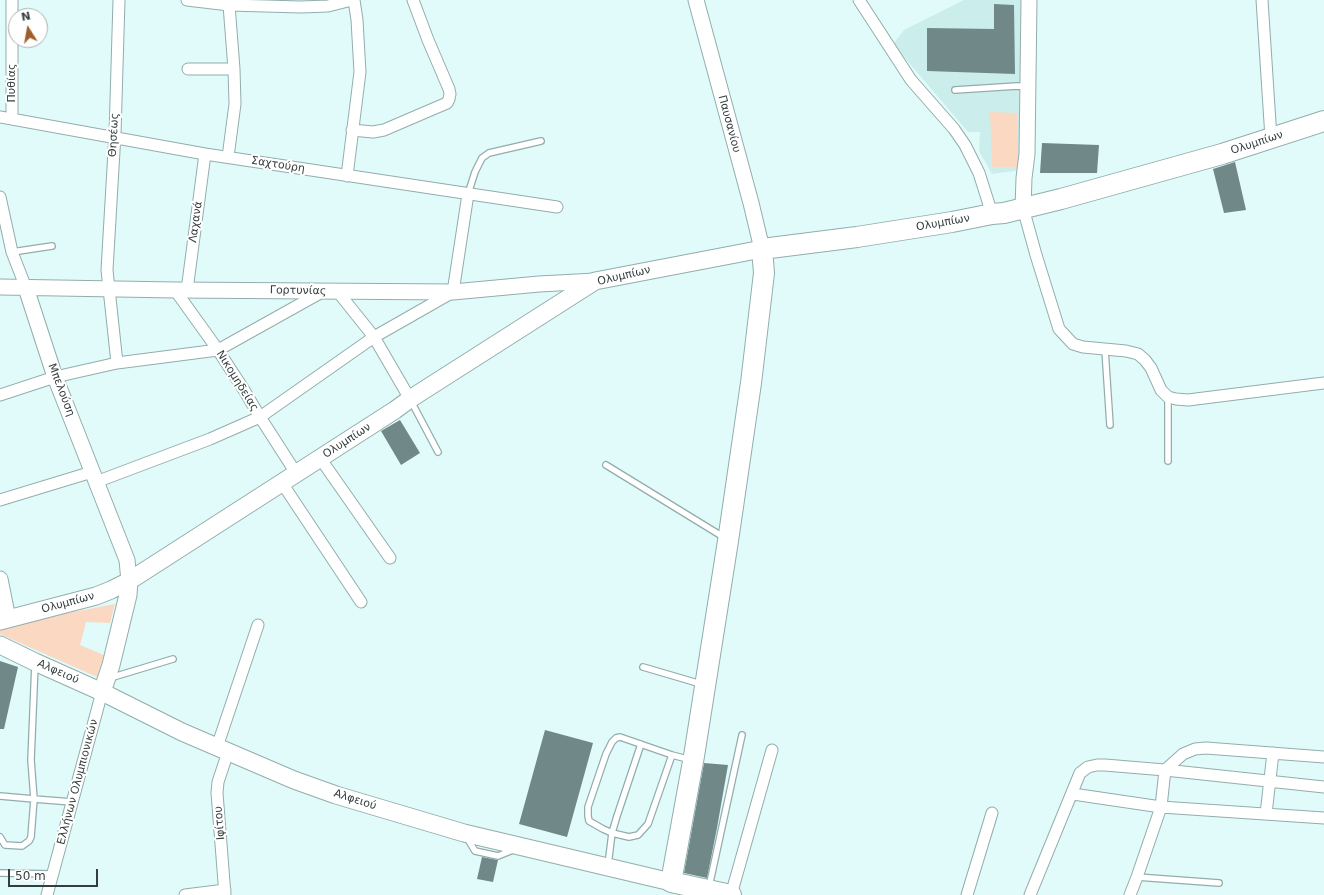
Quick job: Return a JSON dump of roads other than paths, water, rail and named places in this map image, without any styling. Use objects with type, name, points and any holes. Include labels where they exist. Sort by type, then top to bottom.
[{"type":"highway","name":"Ολυμπίων","points":[[762,249],[857,237],[1004,213],[1061,199],[1222,154],[1324,121]]},
{"type":"highway","points":[[675,885],[751,383],[764,273],[762,249]]},
{"type":"highway","name":"Αλφειού","points":[[675,885],[731,895]]},
{"type":"main road","name":"Ολυμπίων","points":[[4,620],[96,596],[129,581],[595,281],[762,249]]},
{"type":"main road","points":[[104,685],[128,595],[129,581]]},
{"type":"main road","name":"Αλφειού","points":[[0,644],[35,662],[104,685],[182,732],[294,780],[464,833],[608,867],[675,885]]},
{"type":"street","name":"Πυθίας","points":[[12,0],[12,118]]},
{"type":"street","name":"Θησέως","points":[[117,363],[107,270],[119,0]]},
{"type":"street","points":[[187,0],[229,4],[319,7],[353,0],[357,20],[360,72],[347,176]]},
{"type":"street","points":[[352,130],[373,132],[384,130],[446,103],[449,99],[449,89],[413,0]]},
{"type":"street","name":"Παυσανίου","points":[[696,0],[762,249]]},
{"type":"street","points":[[859,0],[911,80],[954,129],[965,145],[979,173],[992,214]]},
{"type":"street","points":[[1029,0],[1027,154],[1024,178],[1023,208],[1059,329],[1073,344],[1083,347],[1126,351],[1138,354],[1151,368],[1161,390],[1168,397],[1188,400],[1324,383]]},
{"type":"street","points":[[1262,0],[1271,138]]},
{"type":"street","points":[[228,157],[235,104],[229,4]]},
{"type":"street","points":[[188,69],[234,69]]},
{"type":"street","name":"Σαχτούρη","points":[[0,117],[205,154],[557,207]]},
{"type":"street","name":"Λαχανά","points":[[181,290],[205,154]]},
{"type":"street","points":[[0,500],[94,477],[210,439],[260,417],[374,337],[453,292],[468,194]]},
{"type":"street","name":"Μπελούση","points":[[0,197],[12,252],[26,288],[55,377],[127,560],[129,581]]},
{"type":"street","name":"Γορτυνίας","points":[[0,287],[322,292],[453,292],[540,284],[595,281]]},
{"type":"street","name":"Νικομηδείας","points":[[181,290],[296,473]]},
{"type":"street","points":[[0,395],[55,377],[117,363],[218,350],[322,292]]},
{"type":"street","points":[[338,292],[374,337],[410,399]]},
{"type":"street","points":[[320,458],[390,558]]},
{"type":"street","points":[[282,483],[361,602]]},
{"type":"street","points":[[0,579],[4,620]]},
{"type":"street","name":"Ιφίτου","points":[[225,893],[217,793],[218,782],[222,750],[258,625]]},
{"type":"street","name":"Ελλήνων Ολυμπιονικών","points":[[47,895],[104,685]]},
{"type":"street","points":[[1130,895],[1161,807],[1165,770],[1183,754],[1195,749],[1206,748],[1324,757]]},
{"type":"street","points":[[731,895],[772,750]]},
{"type":"street","points":[[1266,814],[1273,753]]},
{"type":"street","points":[[1030,895],[1073,794],[1080,773],[1088,767],[1097,765],[1165,770],[1324,787]]},
{"type":"street","points":[[1073,794],[1161,807],[1324,818]]},
{"type":"street","points":[[967,895],[992,813]]},
{"type":"street","points":[[185,895],[225,893]]},
{"type":"lane","points":[[955,90],[1018,86],[1028,87]]},
{"type":"lane","points":[[468,194],[482,158],[489,153],[541,141]]},
{"type":"lane","points":[[12,252],[52,246]]},
{"type":"lane","points":[[1105,350],[1110,425]]},
{"type":"lane","points":[[1168,397],[1168,461]]},
{"type":"lane","points":[[410,399],[438,452]]},
{"type":"lane","points":[[606,465],[728,541]]},
{"type":"lane","points":[[104,685],[173,659]]},
{"type":"lane","points":[[0,837],[4,845],[22,846],[29,841],[31,837],[34,799],[31,760],[35,662]]},
{"type":"lane","points":[[643,667],[705,685]]},
{"type":"lane","points":[[709,890],[742,735]]},
{"type":"lane","points":[[672,755],[648,824],[638,835],[629,837],[612,833],[591,823],[588,816],[588,807],[606,754],[612,742],[616,738],[620,737],[672,755],[694,760]]},
{"type":"lane","points":[[608,867],[612,833],[619,807],[641,744]]},
{"type":"lane","points":[[0,796],[72,802]]},
{"type":"lane","points":[[0,873],[53,874]]},
{"type":"lane","points":[[1137,877],[1219,883]]}]
